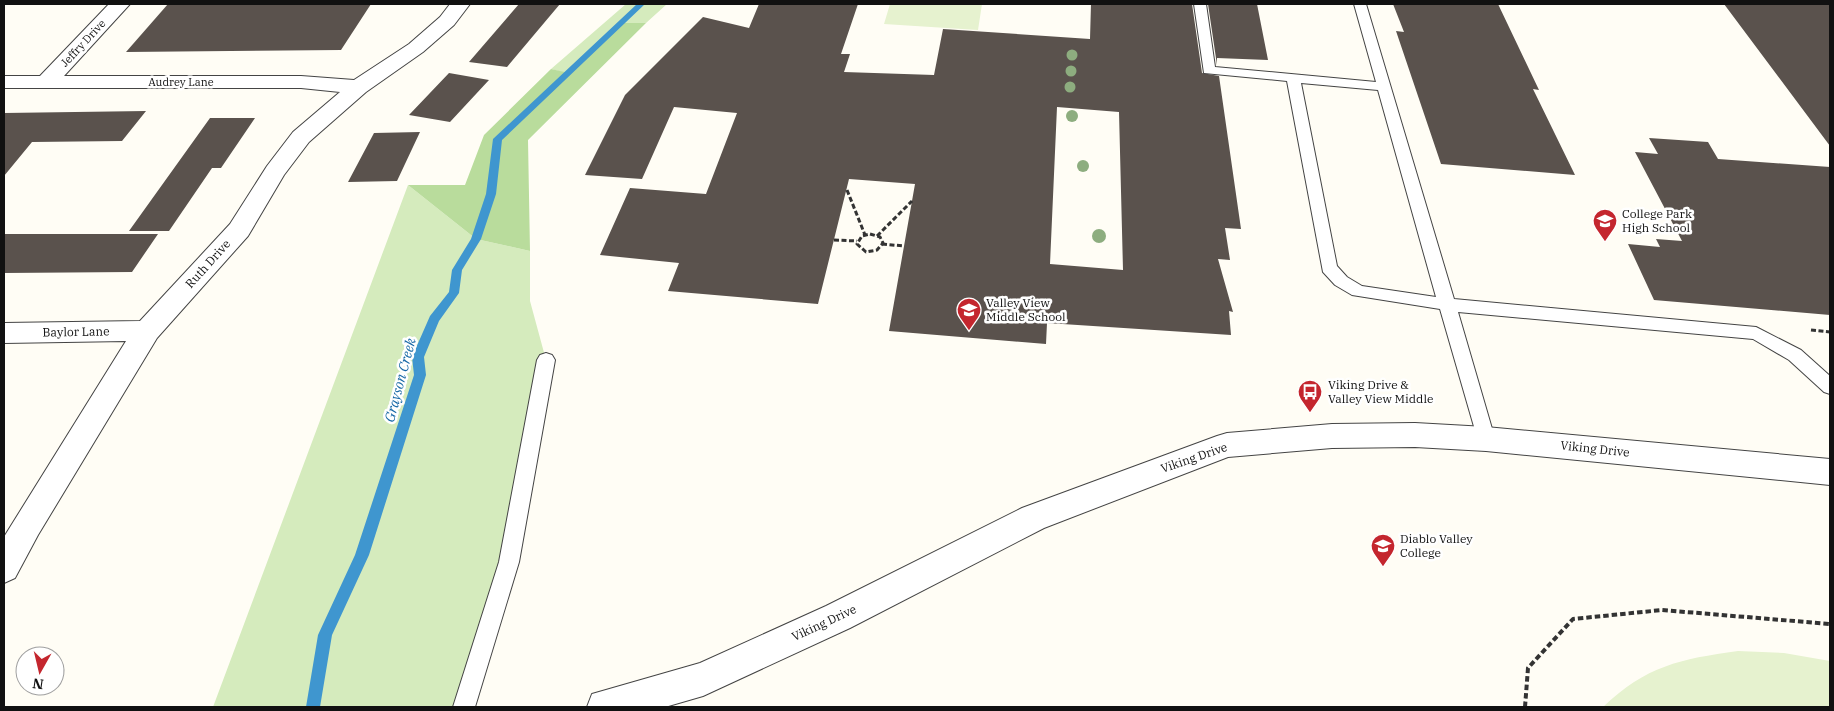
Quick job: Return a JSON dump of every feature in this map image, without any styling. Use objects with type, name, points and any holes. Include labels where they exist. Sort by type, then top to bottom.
[{"type":"street","name":"Jeffry Drive","points":[[47,82],[120,4]]},
{"type":"street","name":"Ruth Drive","points":[[4,568],[27,525],[148,331],[239,230],[275,171],[301,137],[358,87],[416,48],[447,21],[460,4]]},
{"type":"street","name":"Audrey Lane","points":[[4,82],[301,82],[358,87]]},
{"type":"street","name":"Baylor Lane","points":[[4,332],[148,331]]},
{"type":"street","name":"Viking Drive","points":[[605,707],[703,679],[838,617],[1033,518],[1227,445],[1332,436],[1415,435],[1486,439],[1830,472]]},
{"type":"lane","points":[[1200,4],[1209,70],[1385,87]]},
{"type":"lane","points":[[1360,4],[1449,305],[1486,439]]},
{"type":"lane","points":[[1292,78],[1329,268],[1341,281],[1358,291],[1449,305],[1756,333],[1795,355],[1830,387]]},
{"type":"lane","points":[[464,707],[509,562],[546,360]]},
{"type":"path","points":[[847,190],[866,235]]},
{"type":"path","points":[[877,236],[912,201]]},
{"type":"path","points":[[834,240],[857,241],[866,235],[877,236],[882,240],[882,244]]},
{"type":"path","points":[[857,241],[858,247],[868,252],[877,250],[882,244]]},
{"type":"path","points":[[882,244],[904,246]]},
{"type":"path","points":[[1525,707],[1528,668],[1573,618],[1662,610],[1830,624]]},
{"type":"green space","points":[[626,4],[667,4],[646,23],[621,23],[569,74],[551,69]]},
{"type":"green space","points":[[890,4],[982,4],[978,30],[884,24]]},
{"type":"green space","points":[[621,23],[646,23],[528,140],[530,251],[476,239],[408,185],[465,185],[484,135],[551,69],[569,73]]},
{"type":"green space","points":[[408,185],[476,239],[530,251],[530,301],[546,360],[509,562],[464,707],[213,707]]},
{"type":"green space","points":[[1738,651],[1784,653],[1830,661],[1830,707],[1603,707],[1619,693],[1649,673],[1681,661]]},
{"type":"building","points":[[168,4],[371,4],[341,50],[126,52]]},
{"type":"building","points":[[519,4],[560,4],[507,67],[469,62]]},
{"type":"building","points":[[759,4],[858,4],[841,54],[850,54],[844,72],[934,75],[943,29],[1090,39],[1091,4],[1192,4],[1202,73],[1219,76],[1241,229],[1225,228],[1230,260],[1218,259],[1233,312],[1229,311],[1231,335],[1047,323],[1046,344],[889,331],[915,184],[849,179],[818,304],[668,291],[679,263],[600,255],[630,188],[706,194],[737,113],[674,107],[642,179],[585,175],[625,95],[703,17],[749,28]],"holes":[[[1057,107],[1119,112],[1123,270],[1050,264]]]},
{"type":"building","points":[[1208,4],[1257,4],[1268,60],[1217,58],[1217,65]]},
{"type":"building","points":[[1393,4],[1498,4],[1539,90],[1533,89],[1575,175],[1441,164],[1396,31],[1404,32]]},
{"type":"building","points":[[1724,4],[1830,4],[1830,146]]},
{"type":"building","points":[[449,73],[489,80],[450,122],[409,115]]},
{"type":"building","points":[[146,111],[122,141],[32,142],[4,176],[4,113]]},
{"type":"building","points":[[210,118],[255,118],[221,168],[212,168],[169,231],[129,231]]},
{"type":"building","points":[[420,132],[397,181],[348,182],[374,133]]},
{"type":"building","points":[[1649,138],[1708,142],[1718,159],[1830,167],[1830,315],[1654,300],[1628,244],[1660,247],[1656,239],[1682,241],[1635,152],[1658,154]]},
{"type":"building","points":[[4,234],[158,234],[132,272],[4,273]]},
{"type":"waterway","name":"Grayson Creek","points":[[313,707],[325,635],[362,555],[420,375],[418,357],[434,319],[454,293],[457,270],[476,239],[491,194],[498,139],[641,4]]},
{"type":"place","name":"College Park High School","points":[[1605,242]]},
{"type":"place","name":"Valley View Middle School","points":[[969,331]]},
{"type":"place","name":"Viking Drive & Valley View Middle","points":[[1310,413]]},
{"type":"place","name":"Diablo Valley College","points":[[1383,567]]}]
